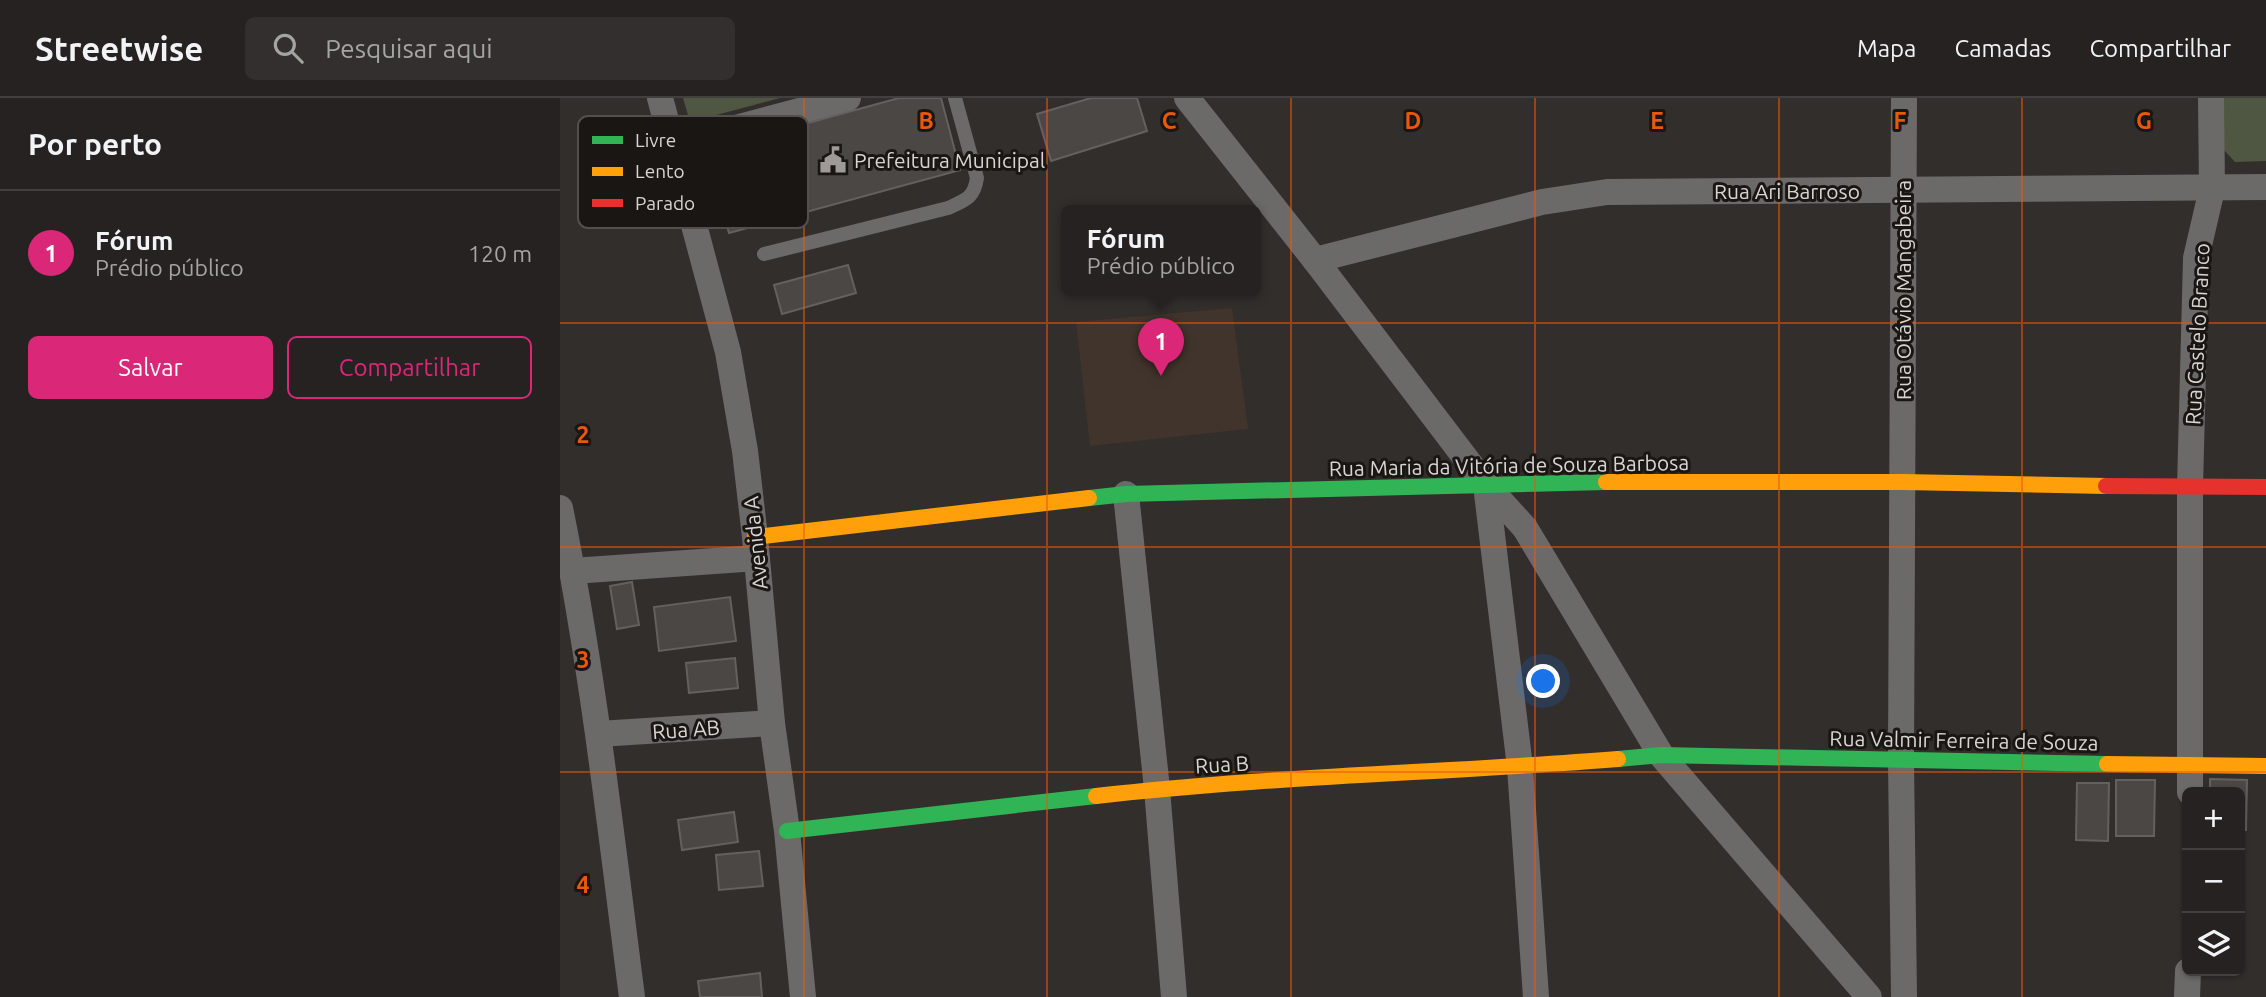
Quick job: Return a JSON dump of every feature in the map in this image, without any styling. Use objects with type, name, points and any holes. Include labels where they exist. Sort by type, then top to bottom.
[{"type":"street","name":"Avenida A","points":[[660,98],[664,116]]},
{"type":"street","points":[[780,116],[848,98]]},
{"type":"street","points":[[1187,98],[1315,260],[1486,485],[1525,528],[1661,754],[1869,997]]},
{"type":"street","name":"Rua Otávio Mangabeira","points":[[1904,98],[1901,761],[1904,997]]},
{"type":"street","name":"Rua Castelo Branco","points":[[2190,787],[2190,487],[2196,258],[2212,188],[2211,98]]},
{"type":"street","name":"Rua Ari Barroso","points":[[1315,260],[1542,202],[1607,192],[2266,187]]},
{"type":"street","name":"Avenida A","points":[[695,228],[727,352],[745,451],[803,997]]},
{"type":"street","name":"Rua Maria da Vitória de Souza Barbosa","points":[[756,547],[1126,494],[1577,482],[1903,482],[2266,487]]},
{"type":"street","points":[[1486,485],[1520,767],[1536,997]]},
{"type":"street","points":[[1126,494],[1157,789],[1174,997]]},
{"type":"street","points":[[560,508],[599,734],[632,997]]},
{"type":"street","points":[[573,571],[756,547]]},
{"type":"street","name":"Rua AB","points":[[599,734],[772,723]]},
{"type":"street","name":"Rua Valmir Ferreira de Souza","points":[[1661,754],[1901,761],[2266,765]]},
{"type":"street","name":"Rua B","points":[[787,831],[1157,789],[1520,767],[1661,754]]},
{"type":"street","points":[[2187,997],[2188,976]]},
{"type":"lane","points":[[764,254],[948,208],[963,201],[975,191],[977,178],[955,98]]},
{"type":"shaded area","points":[[1232,308],[1248,429],[1090,446],[1076,322]]},
{"type":"green space","points":[[683,98],[780,98],[712,116],[688,116]]},
{"type":"green space","points":[[2224,98],[2266,98],[2266,161],[2235,162],[2224,150]]},
{"type":"building","name":"Prefeitura Municipal","points":[[899,98],[941,98],[960,170],[808,211],[808,123]]},
{"type":"building","points":[[1091,98],[1137,98],[1147,131],[1051,161],[1037,114]]},
{"type":"building","name":"Prefeitura Municipal","points":[[728,228],[747,228],[729,233]]},
{"type":"building","points":[[848,265],[856,293],[782,314],[774,285]]},
{"type":"building","points":[[632,582],[639,625],[617,629],[610,586]]},
{"type":"building","points":[[730,597],[736,641],[659,651],[654,607]]},
{"type":"building","points":[[735,658],[738,688],[689,693],[686,663]]},
{"type":"building","points":[[2210,779],[2247,780],[2246,830],[2245,787],[2210,787]]},
{"type":"building","points":[[2116,780],[2155,780],[2154,836],[2116,836]]},
{"type":"building","points":[[2077,783],[2109,783],[2108,841],[2076,840]]},
{"type":"building","points":[[734,812],[738,842],[682,850],[678,820]]},
{"type":"building","points":[[759,851],[763,886],[719,890],[716,855]]},
{"type":"building","points":[[760,973],[762,997],[700,997],[698,981]]},
{"type":"traffic: fast","points":[[1089,498],[1126,494],[1606,482]]},
{"type":"traffic: fast","points":[[1618,759],[1661,755],[2107,764]]},
{"type":"traffic: fast","points":[[787,831],[1096,796]]},
{"type":"traffic: slow","points":[[1606,482],[1903,482],[2106,486]]},
{"type":"traffic: slow","points":[[755,537],[1089,498]]},
{"type":"traffic: slow","points":[[1096,796],[1291,779],[1618,759]]},
{"type":"traffic: slow","points":[[2107,764],[2266,766]]},
{"type":"traffic: jam","points":[[2106,486],[2266,487]]},
{"type":"place","name":"Prefeitura Municipal","points":[[833,160]]},
{"type":"place","name":"Fórum","points":[[1161,376]]}]
